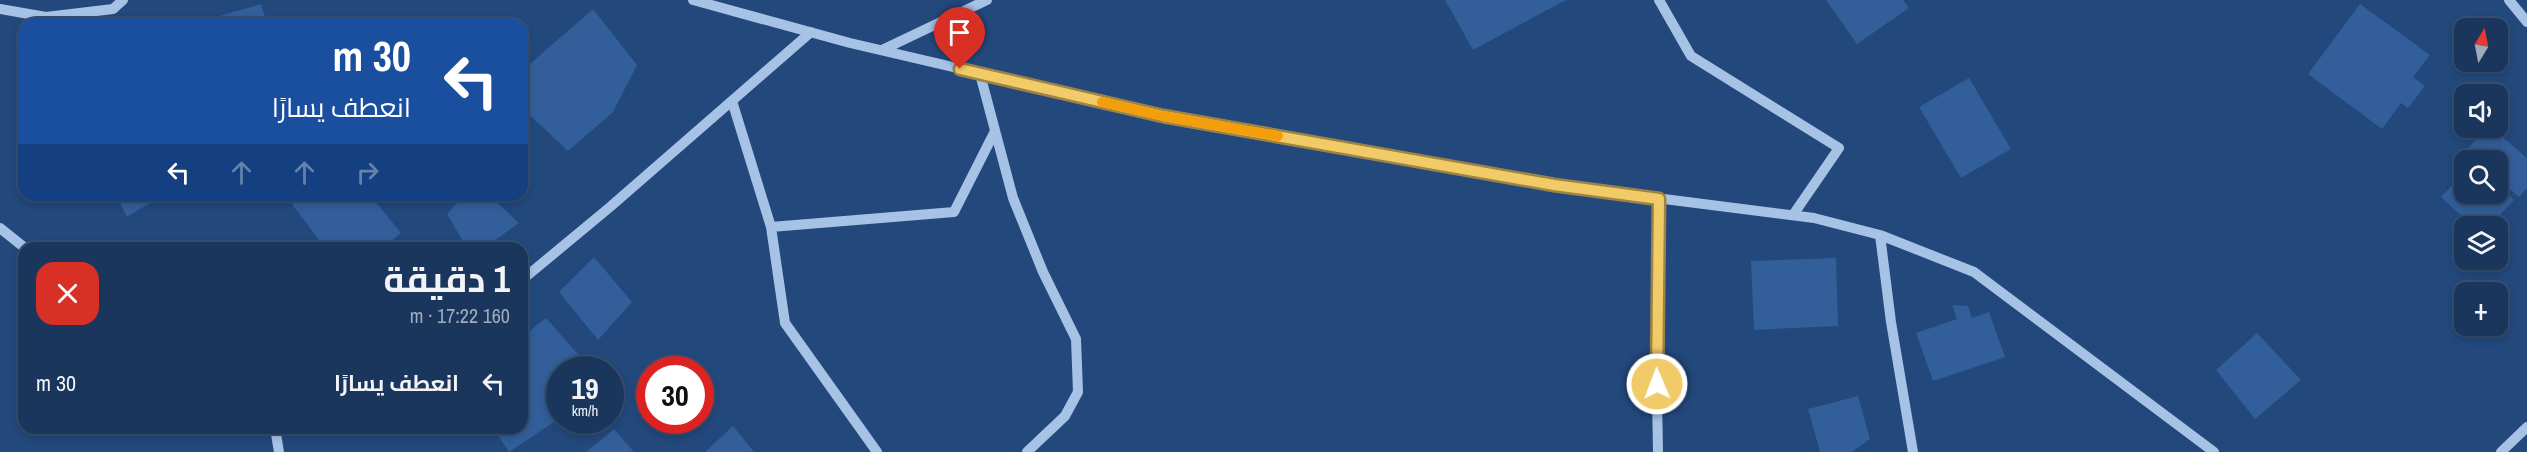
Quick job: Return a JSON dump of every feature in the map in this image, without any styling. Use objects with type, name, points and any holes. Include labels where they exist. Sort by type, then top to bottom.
[{"type":"street","points":[[0,9],[46,17],[113,9],[123,0]]},
{"type":"street","points":[[693,0],[882,50],[1163,116],[1554,185],[1814,218],[1880,235],[1974,272],[2214,452]]},
{"type":"street","points":[[882,50],[987,0]]},
{"type":"street","points":[[1659,0],[1691,56],[1839,148],[1793,215]]},
{"type":"street","points":[[2509,0],[2527,22]]},
{"type":"street","points":[[528,275],[610,207],[811,32]]},
{"type":"street","points":[[980,74],[1013,198],[1043,272],[1076,339],[1078,392],[1065,416],[1027,452]]},
{"type":"street","points":[[732,101],[771,228],[786,323],[877,452]]},
{"type":"street","points":[[771,228],[954,212],[995,131]]},
{"type":"street","points":[[1658,452],[1656,339],[1659,199]]},
{"type":"street","points":[[0,228],[18,242]]},
{"type":"street","points":[[1880,235],[1891,322],[1913,452]]},
{"type":"street","points":[[2501,452],[2527,427]]},
{"type":"street","points":[[276,434],[279,452]]},
{"type":"building","points":[[1445,0],[1566,0],[1473,50]]},
{"type":"building","points":[[1826,0],[1903,0],[1909,8],[1857,44]]},
{"type":"building","points":[[261,4],[265,18],[212,18]]},
{"type":"building","points":[[2360,4],[2430,55],[2413,77],[2425,86],[2408,108],[2401,103],[2382,129],[2308,74]]},
{"type":"building","points":[[593,9],[637,65],[613,112],[568,151],[528,114],[528,66]]},
{"type":"building","points":[[1969,78],[2011,149],[1961,178],[1919,107]]},
{"type":"building","points":[[2477,138],[2504,138],[2527,158],[2527,188],[2519,197],[2508,188],[2508,150],[2467,150]]},
{"type":"building","points":[[2454,183],[2454,204],[2508,204],[2508,194],[2514,200],[2499,216],[2461,216],[2441,197]]},
{"type":"building","points":[[119,201],[153,201],[127,217]]},
{"type":"building","points":[[295,201],[375,201],[401,233],[390,242],[320,242],[292,204]]},
{"type":"building","points":[[459,201],[495,201],[519,223],[492,242],[463,242],[447,214]]},
{"type":"building","points":[[594,257],[632,302],[598,340],[559,292]]},
{"type":"building","points":[[1836,258],[1838,326],[1754,330],[1751,261]]},
{"type":"building","points":[[1952,305],[1968,306],[1972,318],[1989,312],[2005,357],[1933,381],[1916,333],[1957,319]]},
{"type":"building","points":[[546,318],[580,356],[546,356],[546,427],[509,452],[497,434],[528,434],[528,332]]},
{"type":"building","points":[[2257,333],[2301,380],[2255,419],[2216,370]]},
{"type":"building","points":[[1858,396],[1870,439],[1852,452],[1820,452],[1808,409]]},
{"type":"building","points":[[733,426],[754,452],[705,452]]},
{"type":"building","points":[[608,434],[618,434],[634,452],[586,452]]},
{"type":"slow traffic","points":[[1102,102],[1163,116],[1278,136]]},
{"type":"route","points":[[960,69],[1163,116],[1554,185],[1659,199],[1657,384]]}]
